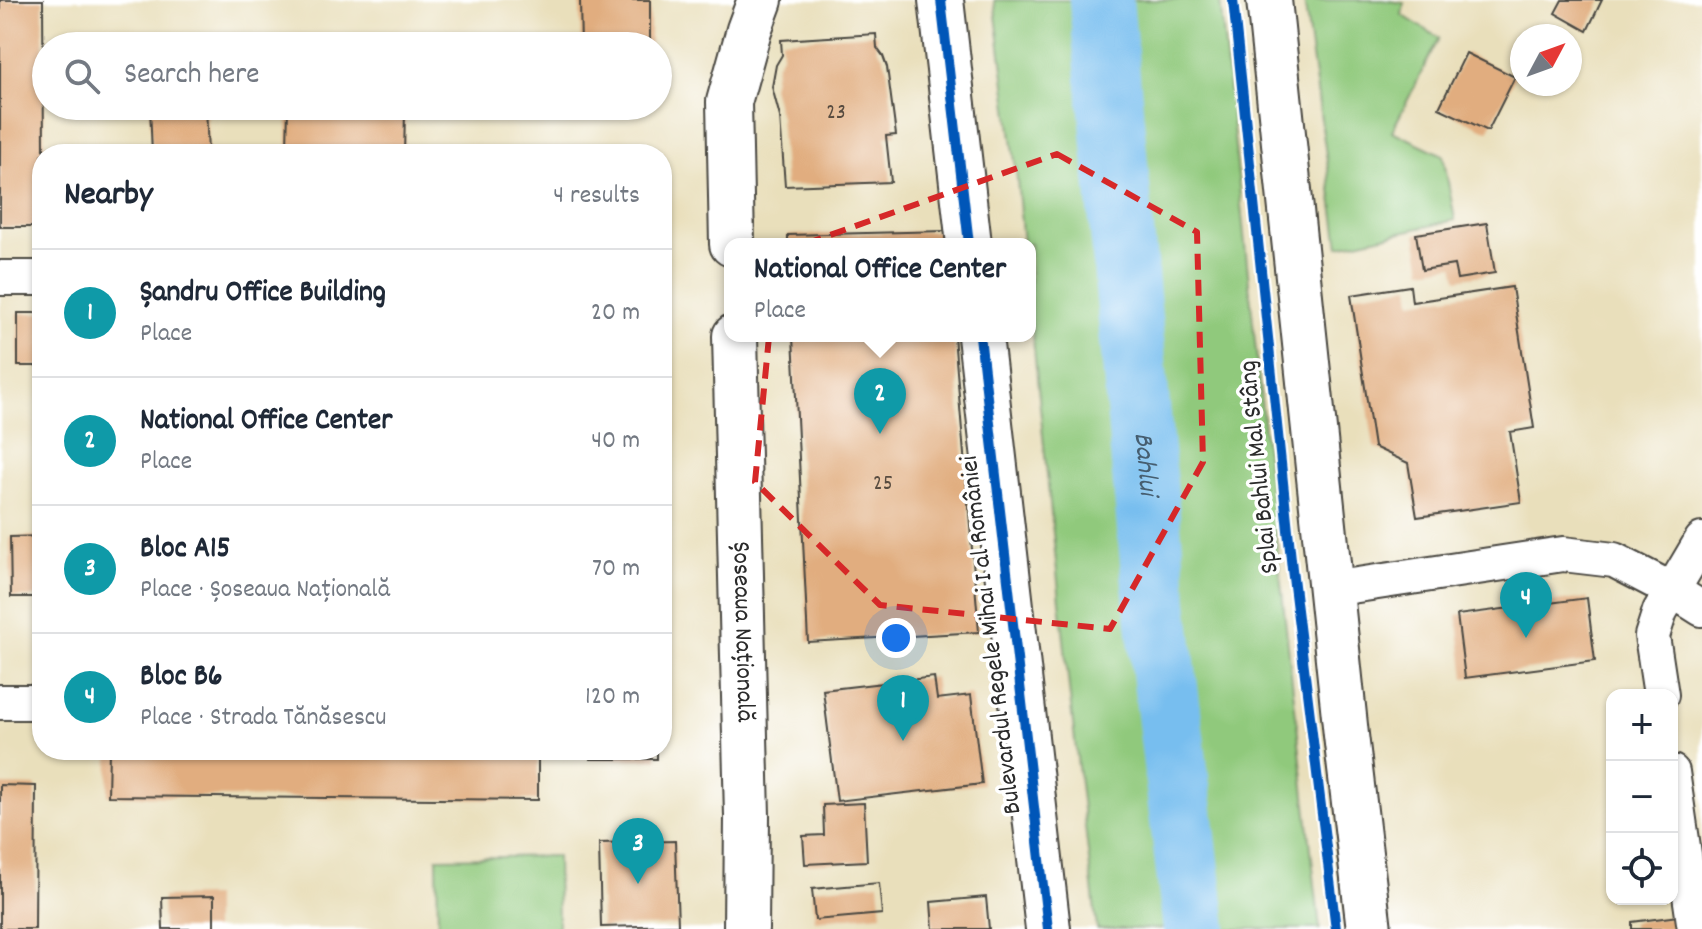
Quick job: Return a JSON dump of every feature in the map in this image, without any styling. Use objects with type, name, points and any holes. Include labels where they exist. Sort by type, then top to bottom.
[{"type":"main road","points":[[732,238],[729,102],[760,0]]},
{"type":"main road","points":[[941,0],[968,238]]},
{"type":"main road","points":[[1269,0],[1369,929]]},
{"type":"main road","name":"Șoseaua Națională","points":[[735,342],[747,816],[746,929]]},
{"type":"main road","name":"Bulevardul Regele Mihai I al României","points":[[981,342],[1048,929]]},
{"type":"street","points":[[0,278],[32,278]]},
{"type":"street","points":[[1660,689],[1652,636],[1660,611],[1702,540]]},
{"type":"street","points":[[1331,589],[1563,554],[1614,560],[1702,609]]},
{"type":"street","points":[[0,702],[32,702]]},
{"type":"street","points":[[1678,813],[1695,929]]},
{"type":"highlighted area","points":[[1057,154],[1197,232],[1203,462],[1110,629],[880,605],[755,482],[777,254]]},
{"type":"green space","points":[[994,0],[1220,0],[1320,929],[1097,929],[1033,342],[1036,342],[1036,238],[1022,238]]},
{"type":"green space","points":[[1304,0],[1404,3],[1402,15],[1439,38],[1392,131],[1443,155],[1455,220],[1339,246]]},
{"type":"green space","points":[[557,856],[558,929],[438,929],[437,858]]},
{"type":"building","points":[[0,0],[43,0],[43,32],[32,32],[32,120],[44,120],[44,144],[32,144],[32,227],[0,227]]},
{"type":"building","points":[[580,0],[650,0],[650,32],[581,32]]},
{"type":"building","points":[[1562,0],[1602,0],[1587,31],[1582,28],[1582,24],[1575,24],[1555,13]]},
{"type":"building","points":[[876,34],[877,48],[887,67],[896,135],[886,136],[891,182],[785,186],[780,117],[772,87],[776,65],[782,55],[781,40]]},
{"type":"building","points":[[1466,53],[1510,75],[1510,87],[1488,131],[1439,108]]},
{"type":"building","points":[[151,120],[207,120],[208,144],[152,144]]},
{"type":"building","points":[[288,120],[405,120],[404,144],[287,144]]},
{"type":"building","points":[[1487,223],[1495,273],[1457,279],[1454,265],[1422,270],[1416,234]]},
{"type":"building","points":[[945,231],[946,238],[788,238],[788,235]]},
{"type":"building","points":[[1410,286],[1412,302],[1512,287],[1534,428],[1510,432],[1521,502],[1417,517],[1408,463],[1374,447],[1351,295]]},
{"type":"building","points":[[18,313],[32,313],[32,366],[18,366]]},
{"type":"building","points":[[793,342],[955,342],[979,632],[808,642]]},
{"type":"building","points":[[32,536],[32,597],[11,597],[10,537]]},
{"type":"building","points":[[1587,598],[1595,661],[1465,678],[1457,615]]},
{"type":"building","points":[[934,677],[937,699],[971,695],[982,784],[837,801],[823,690]]},
{"type":"building","points":[[109,760],[538,760],[538,800],[108,796]]},
{"type":"building","points":[[0,785],[36,786],[35,929],[0,929]]},
{"type":"building","points":[[864,803],[867,861],[805,864],[803,836],[824,835],[823,805]]},
{"type":"building","points":[[675,841],[678,925],[601,927],[599,843]]},
{"type":"building","points":[[879,883],[882,914],[815,920],[812,889]]},
{"type":"building","points":[[214,896],[214,929],[163,929],[162,897]]},
{"type":"building","points":[[986,897],[989,929],[933,929],[931,902]]},
{"type":"building","points":[[1686,915],[1688,929],[1632,929],[1632,922]]},
{"type":"waterway","name":"Bahlui","points":[[1101,0],[1156,604],[1195,929]]},
{"type":"cycle path","points":[[941,0],[968,238]]},
{"type":"cycle path","name":"Splai Bahlui Mal Stâng","points":[[1233,0],[1292,569],[1336,929]]},
{"type":"cycle path","points":[[981,342],[1048,929]]},
{"type":"place","name":"National Office Center","points":[[880,434]]},
{"type":"place","name":"Bloc B6","points":[[1526,638]]},
{"type":"place","name":"Șandru Office Building","points":[[903,741]]},
{"type":"place","name":"Bloc A15","points":[[638,884]]}]
